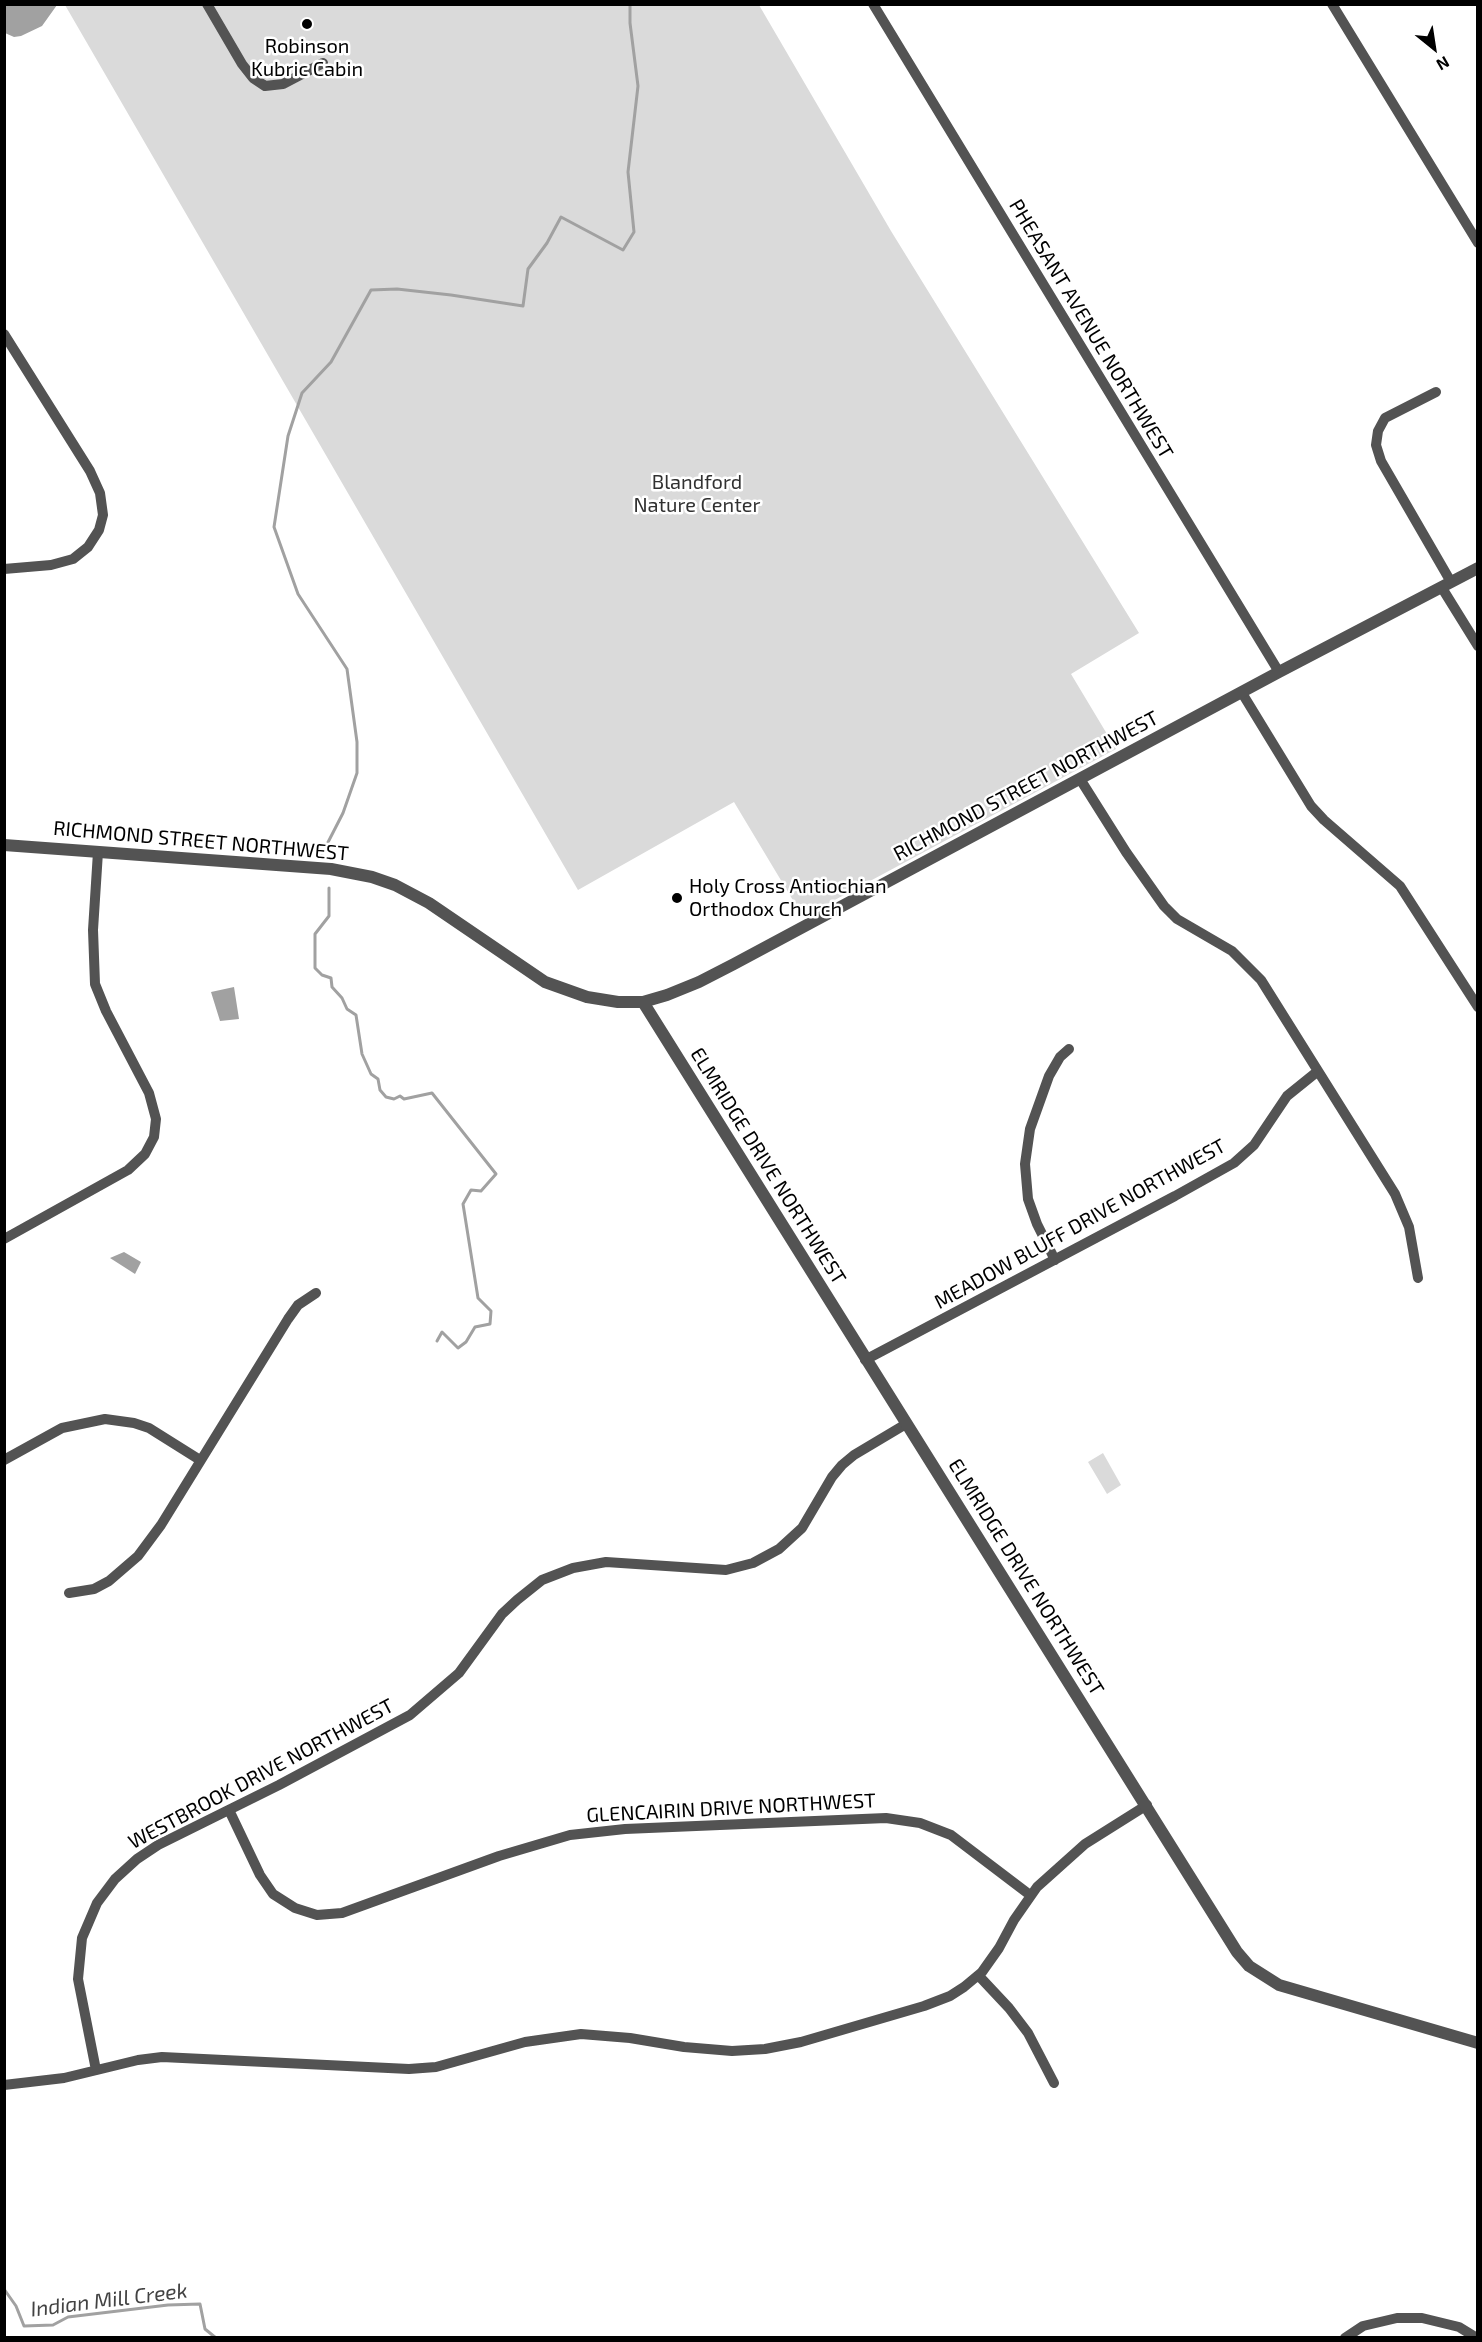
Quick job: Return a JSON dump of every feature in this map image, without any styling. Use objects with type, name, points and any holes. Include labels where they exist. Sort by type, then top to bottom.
[{"type":"street","points":[[207,4],[242,64],[253,78],[265,86],[274,87],[283,84],[323,63]]},
{"type":"street","name":"PHEASANT AVENUE NORTHWEST","points":[[873,4],[1279,672]]},
{"type":"street","points":[[1332,4],[1478,243]]},
{"type":"street","points":[[4,334],[90,471],[100,493],[103,515],[99,530],[88,547],[73,559],[51,565],[4,569]]},
{"type":"street","points":[[1436,392],[1385,418],[1378,431],[1376,445],[1381,461],[1478,646]]},
{"type":"street","name":"RICHMOND STREET NORTHWEST","points":[[4,845],[331,869],[372,877],[395,885],[429,903],[545,982],[587,997],[618,1002],[643,1002],[667,995],[716,973],[1478,568]]},
{"type":"street","points":[[1242,693],[1311,806],[1404,891],[1478,1007]]},
{"type":"street","points":[[1080,779],[1155,896],[1172,915],[1232,951],[1254,972],[1400,1204],[1409,1227],[1418,1278]]},
{"type":"street","points":[[4,1239],[128,1170],[145,1154],[154,1137],[156,1119],[149,1093],[106,1011],[95,984],[93,930],[98,852]]},
{"type":"street","name":"ELMRIDGE DRIVE NORTHWEST","points":[[643,1002],[1237,1952],[1249,1966],[1263,1977],[1279,1985],[1478,2043]]},
{"type":"street","points":[[1055,1260],[1037,1224],[1028,1199],[1025,1164],[1030,1129],[1049,1076],[1060,1056],[1069,1049]]},
{"type":"street","name":"MEADOW BLUFF DRIVE NORTHWEST","points":[[866,1360],[1234,1163],[1254,1145],[1287,1096],[1318,1071]]},
{"type":"street","points":[[69,1593],[94,1589],[109,1581],[132,1563],[154,1537],[288,1319],[298,1305],[316,1293]]},
{"type":"street","points":[[4,1460],[62,1428],[105,1419],[134,1423],[148,1428],[200,1460]]},
{"type":"street","name":"WESTBROOK DRIVE NORTHWEST","points":[[96,2070],[78,1972],[82,1938],[98,1903],[115,1879],[150,1850],[386,1730],[410,1715],[453,1679],[474,1655],[502,1614],[542,1580],[573,1568],[599,1563],[726,1570],[753,1563],[779,1549],[802,1528],[832,1477],[842,1465],[854,1455],[906,1424]]},
{"type":"street","points":[[4,2085],[64,2078],[162,2057],[415,2069],[459,2062],[525,2042],[581,2034],[630,2038],[707,2050],[765,2049],[801,2042],[924,2006],[950,1996],[979,1976],[999,1948],[1011,1923],[1030,1895],[1058,1867],[1085,1844],[1147,1805]]},
{"type":"street","name":"GLENCAIRIN DRIVE NORTHWEST","points":[[229,1810],[260,1875],[273,1894],[295,1908],[317,1915],[342,1913],[499,1856],[570,1835],[625,1828],[886,1818],[920,1823],[951,1834],[1030,1895]]},
{"type":"street","points":[[979,1976],[1009,2008],[1028,2033],[1054,2083]]},
{"type":"street","points":[[1345,2337],[1363,2326],[1397,2318],[1422,2318],[1441,2322],[1459,2327],[1477,2337]]},
{"type":"green space","name":"Blandford Nature Center","points":[[65,5],[759,5],[891,231],[1139,633],[1071,674],[1116,749],[803,917],[734,802],[578,890]]},
{"type":"green space","points":[[1103,1453],[1121,1485],[1107,1494],[1088,1462]]},
{"type":"shaded area","points":[[5,5],[57,5],[42,26],[21,36],[14,37],[5,33]]},
{"type":"shaded area","points":[[234,987],[239,1019],[220,1021],[211,992]]},
{"type":"shaded area","points":[[124,1252],[141,1262],[135,1274],[110,1258]]},
{"type":"waterway","points":[[322,854],[343,813],[357,773],[357,742],[347,669],[298,594],[274,527],[288,436],[302,393],[331,362],[371,290],[397,289],[523,306],[528,269],[547,243],[561,217],[623,250],[634,232],[628,172],[638,86],[630,23],[630,4]]},
{"type":"waterway","points":[[329,888],[329,916],[315,934],[315,968],[322,975],[331,978],[332,987],[342,998],[347,1009],[356,1015],[362,1054],[371,1074],[378,1079],[380,1090],[386,1097],[394,1099],[400,1096],[404,1099],[432,1093],[496,1174],[481,1191],[471,1190],[463,1204],[478,1298],[491,1311],[490,1324],[475,1327],[466,1342],[458,1348],[442,1332],[437,1341]]},
{"type":"waterway","name":"Indian Mill Creek","points":[[4,2289],[16,2306],[24,2326],[53,2325],[68,2317],[168,2305],[200,2304],[205,2329],[216,2338]]},
{"type":"place","name":"Robinson Kubric Cabin","points":[[307,24]]},
{"type":"place","name":"Holy Cross Antiochian Orthodox Church","points":[[677,898]]}]
